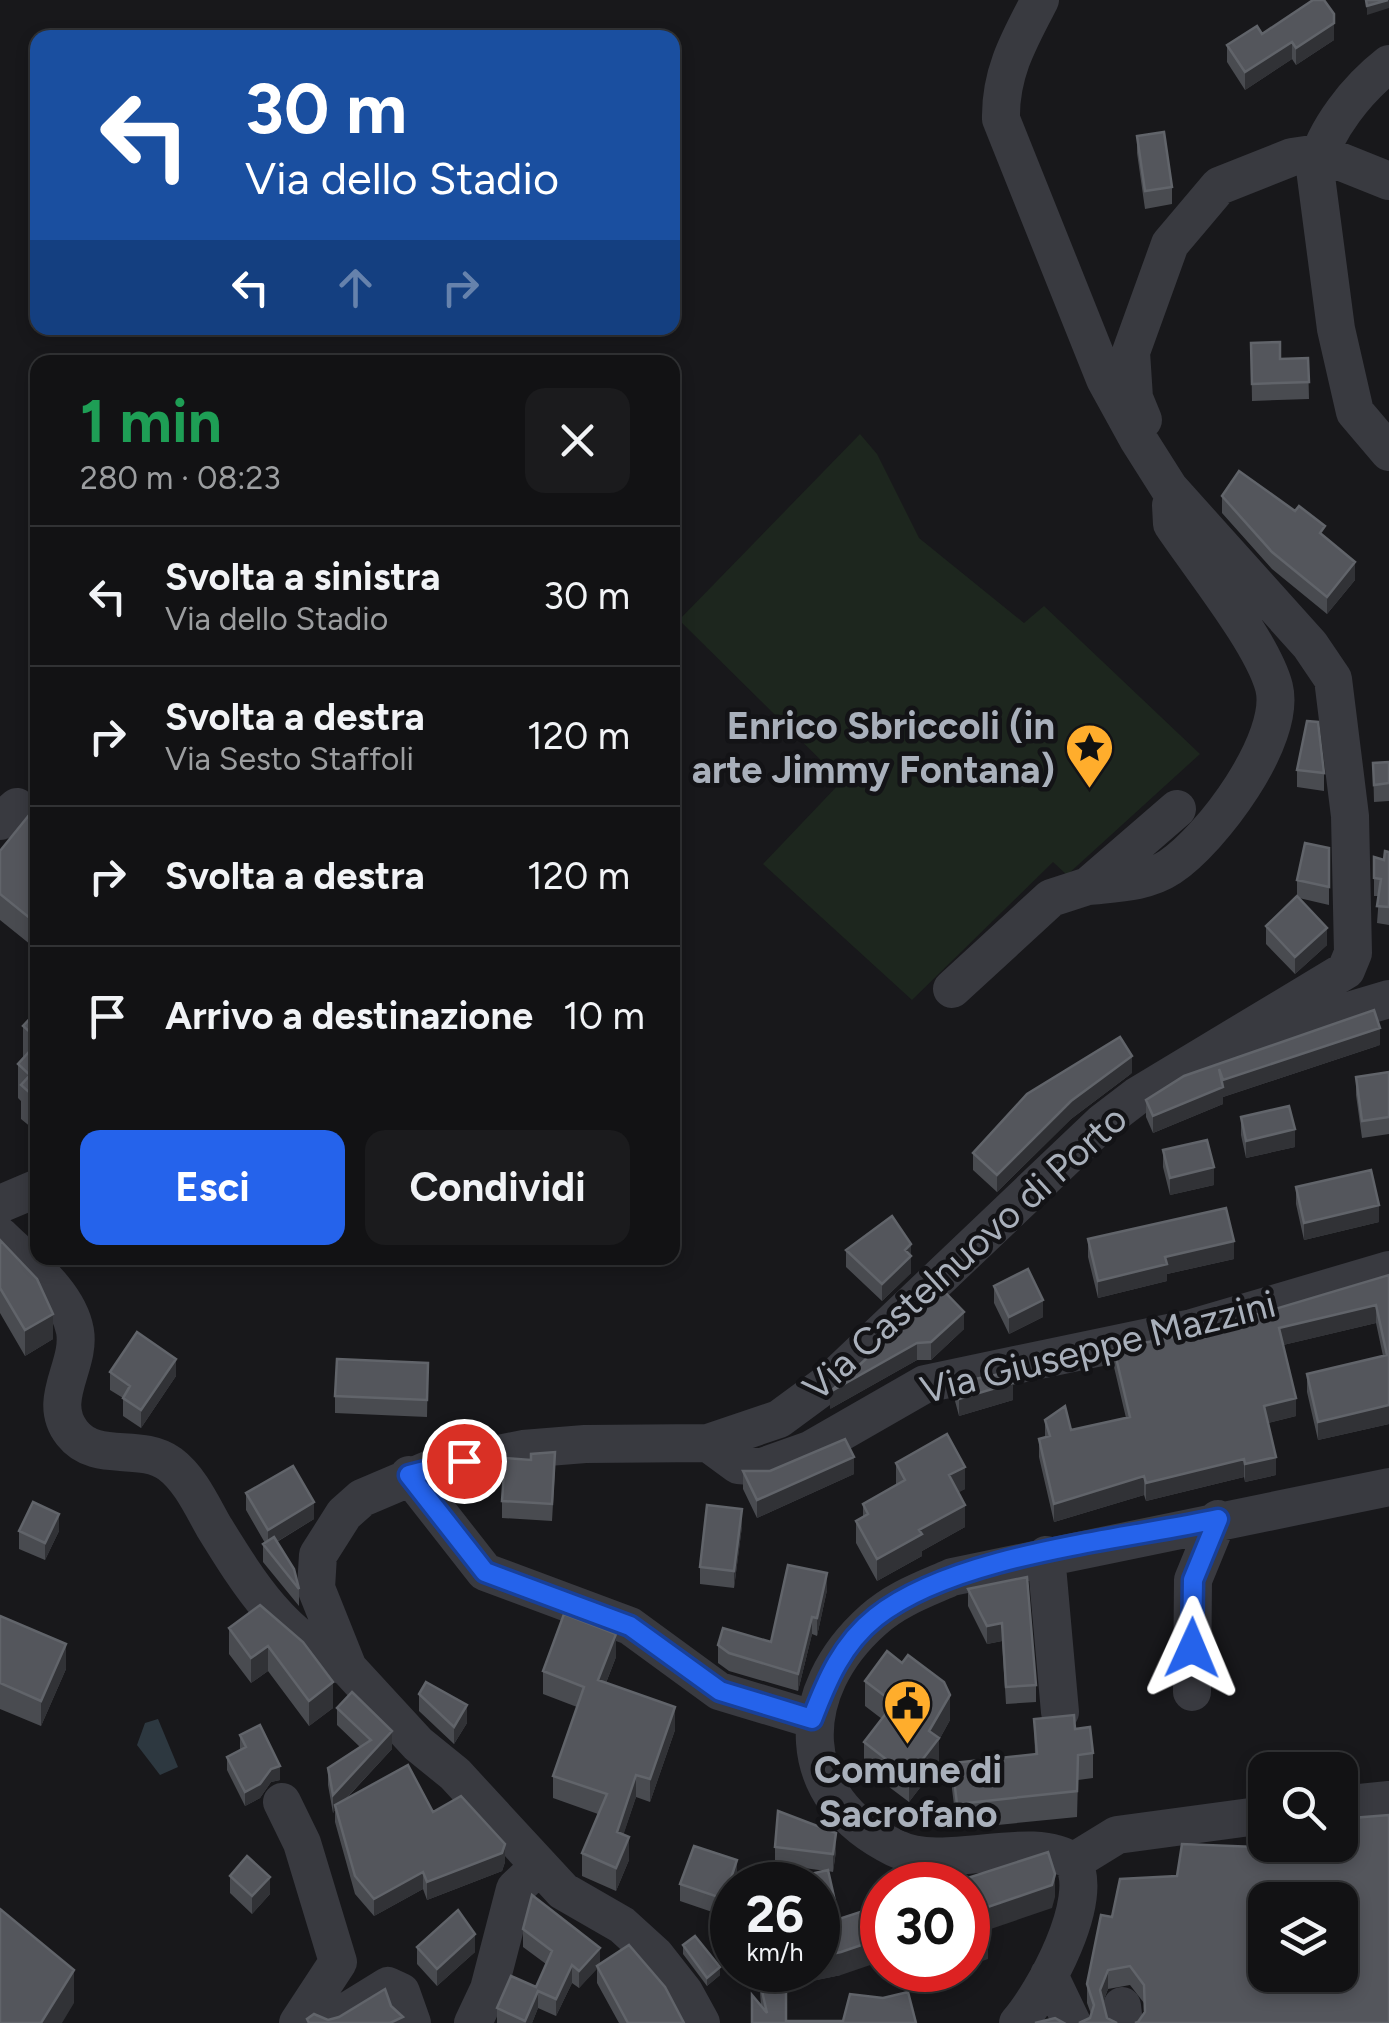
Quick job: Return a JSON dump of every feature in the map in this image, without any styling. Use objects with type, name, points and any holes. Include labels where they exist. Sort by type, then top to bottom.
[{"type":"street","name":"Via Castelnuovo di Porto","points":[[701,2023],[684,1992],[654,1955],[622,1926],[563,1891],[455,1774],[418,1744],[348,1668],[316,1588],[318,1555],[344,1514],[362,1498],[409,1475],[523,1450],[708,1442],[780,1418],[832,1380],[972,1250],[1054,1164],[1137,1096],[1346,970],[1354,953],[1350,816],[1333,679],[1310,644],[1169,488],[1105,380],[1002,120],[1000,87],[1015,47],[1040,0]]},
{"type":"street","points":[[1389,64],[1363,85],[1319,153],[1315,169],[1320,230],[1355,412],[1389,452]]},
{"type":"street","points":[[952,988],[1051,898],[1088,886],[1137,881],[1168,868],[1210,832],[1245,782],[1276,707],[1265,665],[1172,524],[1169,488],[1134,398],[1131,352],[1170,244],[1219,186],[1292,157],[1319,153],[1389,181]]},
{"type":"street","points":[[1088,886],[1177,808]]},
{"type":"street","points":[[1137,1096],[1137,1104],[1316,1021],[1389,1000]]},
{"type":"street","points":[[0,1204],[30,1191]]},
{"type":"street","points":[[0,1236],[64,1303],[74,1328],[76,1355],[61,1406],[72,1434],[97,1450],[126,1449],[170,1464],[190,1486],[273,1614],[295,1638],[348,1668]]},
{"type":"street","name":"Via Giuseppe Mazzini","points":[[708,1442],[738,1465],[762,1467],[810,1450],[926,1384],[1192,1328],[1389,1270]]},
{"type":"street","points":[[409,1475],[485,1572],[630,1626],[720,1691],[812,1719]]},
{"type":"street","points":[[1018,2023],[1040,1997],[1081,1886],[1073,1862],[1053,1852],[931,1856],[900,1851],[872,1836],[846,1814],[828,1789],[816,1756],[812,1719],[829,1673],[874,1618],[906,1597],[952,1577],[1046,1554],[1389,1487]]},
{"type":"street","points":[[1192,1692],[1193,1580],[1218,1519]]},
{"type":"street","points":[[1046,1554],[1060,1712]]},
{"type":"street","points":[[1358,1803],[1389,1800]]},
{"type":"street","points":[[282,1802],[302,1844],[338,1962],[298,2023]]},
{"type":"street","points":[[1073,1862],[1117,1836],[1248,1817]]},
{"type":"street","points":[[474,2023],[489,1989],[515,1889],[538,1866]]},
{"type":"street","points":[[1049,1975],[1072,2023]]},
{"type":"street","points":[[328,2023],[388,1986],[401,1992],[412,2023]]},
{"type":"shaded area","points":[[860,434],[877,454],[919,538],[1024,623],[1044,606],[1200,754],[1067,875],[1053,862],[912,1000],[763,864],[842,781],[680,619]]},
{"type":"shaded area","points":[[158,1719],[178,1767],[160,1775],[137,1745],[145,1723]]},
{"type":"building","points":[[1313,0],[1324,0],[1334,14],[1334,23],[1296,48],[1292,42],[1245,72],[1227,45],[1257,26],[1262,34]]},
{"type":"building","points":[[1366,0],[1388,0],[1367,6]]},
{"type":"building","points":[[1164,132],[1172,187],[1145,191],[1137,136]]},
{"type":"building","points":[[1280,342],[1280,359],[1308,358],[1309,382],[1252,384],[1251,343]]},
{"type":"building","points":[[1239,471],[1295,511],[1299,506],[1325,526],[1320,533],[1355,562],[1327,597],[1272,552],[1222,496]]},
{"type":"building","points":[[1307,721],[1318,722],[1324,773],[1297,770]]},
{"type":"building","points":[[1389,762],[1389,783],[1374,785],[1373,763]]},
{"type":"building","points":[[30,814],[30,918],[0,894],[0,851]]},
{"type":"building","points":[[1305,843],[1329,848],[1329,887],[1297,880]]},
{"type":"building","points":[[1385,851],[1389,852],[1389,907],[1377,906],[1381,879],[1374,878],[1374,857],[1384,860]]},
{"type":"building","points":[[1297,896],[1327,928],[1295,957],[1266,926]]},
{"type":"building","points":[[1374,1010],[1380,1028],[1223,1080],[1219,1069],[1223,1087],[1153,1116],[1146,1100],[1184,1076]]},
{"type":"building","points":[[1120,1037],[1132,1056],[1071,1101],[997,1175],[973,1153],[1027,1094]]},
{"type":"building","points":[[30,1051],[30,1075],[18,1064]]},
{"type":"building","points":[[1389,1072],[1389,1117],[1362,1121],[1356,1077]]},
{"type":"building","points":[[30,1075],[30,1093],[21,1085]]},
{"type":"building","points":[[1289,1106],[1295,1129],[1246,1141],[1241,1117]]},
{"type":"building","points":[[1207,1140],[1214,1167],[1170,1178],[1163,1150]]},
{"type":"building","points":[[1371,1170],[1379,1205],[1304,1223],[1296,1187]]},
{"type":"building","points":[[1226,1208],[1234,1241],[1165,1257],[1167,1264],[1098,1281],[1088,1239]]},
{"type":"building","points":[[892,1216],[911,1244],[905,1250],[911,1256],[882,1284],[846,1250]]},
{"type":"building","points":[[0,1240],[37,1279],[53,1314],[25,1330],[0,1288]]},
{"type":"building","points":[[1028,1269],[1043,1300],[1009,1317],[994,1286]]},
{"type":"building","points":[[1389,1275],[1389,1405],[1318,1422],[1307,1374],[1387,1355],[1376,1305],[1279,1328],[1296,1398],[1264,1406],[1276,1457],[1245,1464],[1244,1459],[1146,1483],[1144,1476],[1054,1504],[1039,1439],[1050,1436],[1045,1420],[1065,1406],[1071,1430],[1130,1417],[1114,1349],[1198,1332]]},
{"type":"building","points":[[942,1289],[964,1312],[931,1342],[917,1343],[830,1392]]},
{"type":"building","points":[[137,1332],[176,1359],[141,1410],[123,1398],[130,1386],[110,1372]]},
{"type":"building","points":[[337,1359],[428,1363],[427,1400],[335,1396]]},
{"type":"building","points":[[1010,1372],[1013,1383],[959,1399],[955,1383]]},
{"type":"building","points":[[947,1434],[965,1467],[949,1475],[965,1505],[877,1559],[856,1521],[868,1514],[863,1504],[905,1480],[896,1463]]},
{"type":"building","points":[[845,1439],[854,1457],[757,1500],[743,1471],[770,1471]]},
{"type":"building","points":[[555,1452],[552,1504],[502,1501],[505,1458],[531,1460],[531,1454]]},
{"type":"building","points":[[293,1466],[314,1502],[268,1530],[246,1493]]},
{"type":"building","points":[[33,1502],[59,1514],[45,1543],[19,1531]]},
{"type":"building","points":[[707,1505],[742,1509],[734,1571],[700,1567]]},
{"type":"building","points":[[274,1537],[294,1569],[299,1589],[263,1544]]},
{"type":"building","points":[[788,1565],[827,1573],[798,1674],[729,1653],[718,1645],[723,1628],[771,1642]]},
{"type":"building","points":[[1027,1577],[1036,1685],[1006,1687],[1002,1623],[987,1626],[968,1589]]},
{"type":"building","points":[[260,1605],[303,1642],[333,1682],[309,1701],[268,1646],[251,1658],[229,1628]]},
{"type":"building","points":[[564,1614],[616,1634],[598,1680],[675,1707],[650,1779],[636,1775],[617,1832],[629,1837],[616,1868],[582,1853],[607,1794],[553,1776],[584,1687],[543,1671]]},
{"type":"building","points":[[0,1616],[66,1644],[41,1701],[0,1683]]},
{"type":"building","points":[[887,1651],[902,1663],[908,1655],[944,1682],[950,1695],[929,1731],[939,1738],[909,1777],[864,1742],[894,1703],[865,1681]]},
{"type":"building","points":[[426,1682],[467,1705],[454,1727],[419,1694]]},
{"type":"building","points":[[352,1692],[392,1731],[333,1795],[328,1768],[371,1740],[337,1708]]},
{"type":"building","points":[[1074,1715],[1075,1729],[1090,1727],[1093,1753],[1078,1755],[1077,1791],[957,1804],[952,1763],[1037,1754],[1034,1719]]},
{"type":"building","points":[[260,1725],[280,1766],[245,1792],[227,1757],[246,1747],[240,1735]]},
{"type":"building","points":[[408,1765],[433,1812],[461,1796],[505,1844],[502,1853],[427,1882],[423,1872],[374,1899],[355,1876],[335,1805]]},
{"type":"building","points":[[778,1811],[836,1833],[833,1854],[775,1847]]},
{"type":"building","points":[[1389,1815],[1389,2023],[1135,2023],[1145,2012],[1144,1985],[1130,1966],[1108,1970],[1100,1990],[1107,2018],[1117,2023],[1079,2023],[1090,2018],[1094,2005],[1087,1984],[1101,1915],[1112,1917],[1120,1879],[1177,1876],[1182,1844],[1248,1847],[1248,1862],[1358,1862],[1358,1818]]},
{"type":"building","points":[[694,1846],[737,1860],[710,1862],[710,1894],[680,1884]]},
{"type":"building","points":[[1048,1852],[1055,1874],[1052,1885],[990,1906],[990,1871]]},
{"type":"building","points":[[247,1856],[270,1877],[252,1896],[230,1876]]},
{"type":"building","points":[[532,1895],[600,1948],[579,1971],[572,1965],[556,1999],[538,1991],[525,2021],[497,2008],[511,1976],[536,1987],[552,1951],[523,1929]]},
{"type":"building","points":[[0,1909],[74,1970],[41,2023],[0,2023]]},
{"type":"building","points":[[458,1910],[475,1934],[437,1969],[417,1947]]},
{"type":"building","points":[[860,1912],[860,1946],[841,1952],[840,1919]]},
{"type":"building","points":[[695,1936],[710,1955],[707,1978],[683,1945]]},
{"type":"building","points":[[629,1945],[665,1987],[684,2023],[628,2023],[597,1966]]},
{"type":"building","points":[[385,1989],[391,2006],[403,2017],[390,2023],[309,2023],[307,2019],[314,2014],[328,2020],[339,2017]]},
{"type":"building","points":[[762,1992],[786,1992],[786,2021],[843,2021],[850,1994],[883,1998],[908,1992],[916,2023],[752,2023],[752,1995],[767,2013]]},
{"type":"building","points":[[1055,2018],[1064,2023],[1035,2023]]},
{"type":"place","name":"Enrico Sbriccoli (in arte Jimmy Fontana)","points":[[1090,790]]},
{"type":"place","name":"Comune di Sacrofano","points":[[908,1746]]},
{"type":"route","points":[[464,1461],[409,1475],[471,1560],[485,1572],[630,1626],[720,1691],[812,1719],[829,1673],[851,1642],[874,1618],[906,1597],[952,1577],[1003,1564],[1218,1519],[1193,1580],[1192,1648]]}]
